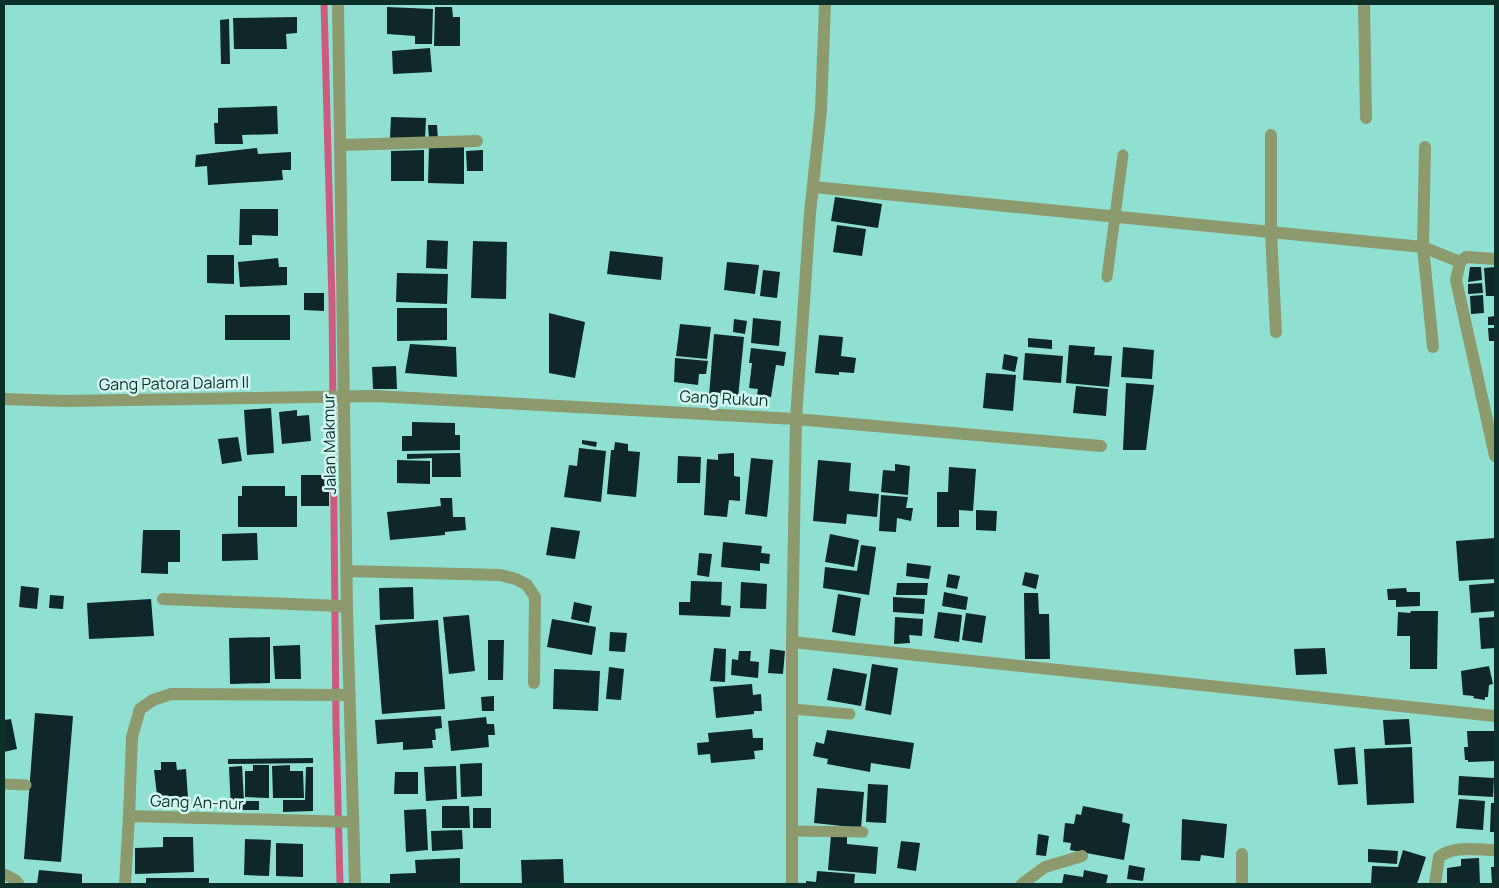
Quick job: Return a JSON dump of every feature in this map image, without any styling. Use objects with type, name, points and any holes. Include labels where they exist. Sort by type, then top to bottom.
[{"type":"street","name":"Jalan Makmur","points":[[338,4],[342,145],[341,398],[348,571],[344,608],[346,695],[344,822],[355,884]]},
{"type":"street","points":[[792,884],[792,642],[796,419],[810,213],[821,110],[826,4]]},
{"type":"street","points":[[1364,4],[1366,118]]},
{"type":"street","points":[[1271,135],[1271,233],[1276,332]]},
{"type":"street","points":[[342,145],[477,141]]},
{"type":"street","points":[[1425,147],[1423,247],[1433,347]]},
{"type":"street","points":[[814,186],[1423,247],[1460,262]]},
{"type":"street","points":[[1495,259],[1466,257],[1460,262],[1456,280],[1495,456]]},
{"type":"street","name":"Gang Rukun","points":[[341,398],[384,396],[796,419],[1101,446]]},
{"type":"street","name":"Gang Patora Dalam II","points":[[4,399],[74,401],[341,398]]},
{"type":"street","points":[[348,571],[500,576],[516,579],[527,585],[535,597],[534,683]]},
{"type":"street","points":[[163,599],[344,608]]},
{"type":"street","points":[[792,642],[1495,716]]},
{"type":"street","points":[[129,816],[132,737],[140,708],[153,700],[171,694],[346,695]]},
{"type":"street","name":"Gang An-nur","points":[[125,884],[129,816],[344,822]]},
{"type":"street","points":[[1435,884],[1438,858],[1445,852],[1460,849],[1495,850]]},
{"type":"street","points":[[1242,854],[1242,884]]},
{"type":"street","points":[[1022,884],[1045,867],[1082,856]]},
{"type":"lane","points":[[1107,277],[1123,154]]},
{"type":"lane","points":[[792,710],[850,714]]},
{"type":"lane","points":[[4,784],[26,785]]},
{"type":"lane","points":[[792,831],[863,832]]},
{"type":"lane","points":[[4,874],[20,884]]},
{"type":"building","points":[[387,7],[433,9],[432,44],[415,44],[415,36],[387,34]]},
{"type":"building","points":[[435,7],[452,7],[453,17],[460,17],[460,46],[434,46]]},
{"type":"building","points":[[297,17],[297,33],[286,34],[287,49],[234,49],[233,18]]},
{"type":"building","points":[[229,19],[230,64],[221,64],[220,20]]},
{"type":"building","points":[[430,48],[432,72],[393,74],[392,51]]},
{"type":"building","points":[[277,106],[278,134],[242,135],[243,144],[215,144],[214,123],[218,123],[218,108]]},
{"type":"building","points":[[391,117],[426,118],[425,139],[390,138]]},
{"type":"building","points":[[428,125],[437,125],[438,140],[429,140]]},
{"type":"building","points":[[429,144],[464,145],[464,184],[428,183]]},
{"type":"building","points":[[257,148],[258,154],[291,152],[291,170],[282,170],[283,180],[208,185],[207,166],[195,167],[196,155]]},
{"type":"building","points":[[424,150],[424,181],[391,181],[391,151]]},
{"type":"building","points":[[483,150],[483,171],[467,171],[466,151]]},
{"type":"building","points":[[835,197],[882,204],[878,228],[831,221]]},
{"type":"building","points":[[240,209],[278,209],[278,236],[252,235],[252,245],[239,245]]},
{"type":"building","points":[[837,225],[866,229],[862,256],[833,252]]},
{"type":"building","points":[[427,240],[448,241],[447,269],[426,268]]},
{"type":"building","points":[[473,241],[507,242],[506,299],[471,298]]},
{"type":"building","points":[[610,251],[663,257],[661,280],[607,274]]},
{"type":"building","points":[[207,255],[234,255],[234,284],[207,283]]},
{"type":"building","points":[[278,258],[279,267],[287,267],[287,285],[240,287],[238,262]]},
{"type":"building","points":[[727,262],[759,265],[755,294],[724,290]]},
{"type":"building","points":[[1470,267],[1481,267],[1482,280],[1468,282]]},
{"type":"building","points":[[1495,267],[1495,296],[1486,296],[1484,268]]},
{"type":"building","points":[[763,270],[780,272],[777,298],[760,296]]},
{"type":"building","points":[[397,273],[448,274],[447,304],[396,302]]},
{"type":"building","points":[[1482,283],[1483,293],[1468,294],[1468,284]]},
{"type":"building","points":[[304,293],[324,293],[324,311],[304,310]]},
{"type":"building","points":[[1483,295],[1484,313],[1471,314],[1470,296]]},
{"type":"building","points":[[397,308],[447,308],[447,340],[397,341]]},
{"type":"building","points":[[549,313],[585,322],[575,378],[549,373]]},
{"type":"building","points":[[225,315],[290,315],[290,340],[225,340]]},
{"type":"building","points":[[1495,316],[1495,325],[1488,325],[1488,317]]},
{"type":"building","points":[[753,318],[781,321],[779,346],[751,343]]},
{"type":"building","points":[[734,319],[747,321],[745,334],[733,332]]},
{"type":"building","points":[[680,324],[711,327],[707,359],[676,356]]},
{"type":"building","points":[[1488,328],[1495,328],[1495,341],[1489,341]]},
{"type":"building","points":[[714,334],[744,337],[738,398],[709,396]]},
{"type":"building","points":[[819,335],[843,337],[841,356],[856,358],[854,373],[839,372],[839,375],[815,373]]},
{"type":"building","points":[[1028,338],[1052,340],[1052,349],[1028,347]]},
{"type":"building","points":[[410,344],[456,347],[457,377],[405,373]]},
{"type":"building","points":[[1069,345],[1095,347],[1094,355],[1112,356],[1109,387],[1066,383]]},
{"type":"building","points":[[1123,347],[1154,350],[1152,379],[1121,377]]},
{"type":"building","points":[[751,348],[786,352],[784,366],[776,365],[771,397],[757,395],[758,389],[749,388],[752,363],[749,363]]},
{"type":"building","points":[[1025,353],[1063,356],[1061,383],[1023,380]]},
{"type":"building","points":[[1004,354],[1018,357],[1015,372],[1002,369]]},
{"type":"building","points":[[675,358],[708,361],[706,374],[699,374],[698,385],[674,382]]},
{"type":"building","points":[[396,366],[397,389],[373,389],[372,367]]},
{"type":"building","points":[[986,373],[1016,375],[1013,411],[983,408]]},
{"type":"building","points":[[1126,383],[1154,385],[1146,450],[1123,450]]},
{"type":"building","points":[[1076,386],[1108,389],[1106,416],[1073,413]]},
{"type":"building","points":[[271,408],[274,453],[247,455],[244,410]]},
{"type":"building","points":[[297,410],[297,416],[309,415],[311,441],[282,444],[279,412]]},
{"type":"building","points":[[412,422],[455,423],[455,435],[460,435],[460,450],[402,451],[402,436],[412,436]]},
{"type":"building","points":[[238,437],[242,461],[222,464],[218,439]]},
{"type":"building","points":[[582,440],[597,442],[596,447],[582,444]]},
{"type":"building","points":[[615,442],[628,444],[628,451],[640,452],[636,497],[607,494],[611,450],[614,450]]},
{"type":"building","points":[[579,448],[606,451],[601,502],[564,497],[569,465],[577,466]]},
{"type":"building","points":[[460,453],[461,477],[432,477],[432,458],[407,459],[407,454]]},
{"type":"building","points":[[734,453],[734,476],[740,477],[740,501],[729,500],[727,517],[704,515],[707,459],[718,460],[718,454]]},
{"type":"building","points":[[678,456],[701,457],[700,483],[677,483]]},
{"type":"building","points":[[751,458],[773,460],[767,517],[745,514]]},
{"type":"building","points":[[397,460],[430,461],[430,484],[397,483]]},
{"type":"building","points":[[818,460],[851,463],[849,491],[879,494],[877,517],[847,514],[846,524],[813,521]]},
{"type":"building","points":[[895,464],[910,466],[908,495],[881,492],[883,470],[895,471]]},
{"type":"building","points":[[949,467],[976,469],[973,511],[959,510],[959,527],[937,527],[937,492],[948,492]]},
{"type":"building","points":[[301,475],[329,475],[329,506],[301,506]]},
{"type":"building","points":[[242,486],[285,486],[285,496],[297,496],[297,527],[238,527],[238,496],[242,496]]},
{"type":"building","points":[[881,495],[908,497],[906,508],[913,508],[911,521],[897,518],[896,532],[879,531]]},
{"type":"building","points":[[440,498],[452,498],[453,517],[465,517],[466,530],[445,532],[445,535],[390,540],[387,512],[441,506]]},
{"type":"building","points":[[976,510],[997,511],[996,531],[976,530]]},
{"type":"building","points":[[551,527],[580,531],[575,559],[546,555]]},
{"type":"building","points":[[143,530],[180,530],[180,562],[168,562],[168,574],[141,573]]},
{"type":"building","points":[[257,533],[258,560],[222,561],[222,534]]},
{"type":"building","points":[[830,534],[859,540],[854,567],[825,562]]},
{"type":"building","points":[[1495,538],[1495,579],[1459,581],[1456,541]]},
{"type":"building","points":[[723,542],[762,546],[761,553],[770,554],[769,564],[760,563],[760,571],[721,567]]},
{"type":"building","points":[[861,545],[876,547],[869,595],[823,588],[825,567],[857,571]]},
{"type":"building","points":[[699,553],[712,554],[709,577],[697,575]]},
{"type":"building","points":[[907,563],[931,566],[929,579],[906,576]]},
{"type":"building","points":[[1025,572],[1039,575],[1036,589],[1022,585]]},
{"type":"building","points":[[948,574],[960,576],[957,589],[946,587]]},
{"type":"building","points":[[691,581],[722,582],[721,605],[731,606],[730,617],[679,615],[679,602],[690,602]]},
{"type":"building","points":[[741,582],[767,584],[766,609],[740,608]]},
{"type":"building","points":[[897,583],[928,583],[927,595],[896,595]]},
{"type":"building","points":[[1495,583],[1495,611],[1471,613],[1469,585]]},
{"type":"building","points":[[21,586],[39,588],[37,609],[19,607]]},
{"type":"building","points":[[413,587],[414,619],[380,620],[379,588]]},
{"type":"building","points":[[1406,588],[1407,592],[1420,592],[1420,606],[1396,607],[1396,600],[1388,600],[1387,589]]},
{"type":"building","points":[[944,592],[968,597],[966,610],[942,606]]},
{"type":"building","points":[[1024,593],[1038,593],[1039,614],[1049,614],[1050,659],[1025,659]]},
{"type":"building","points":[[838,594],[861,598],[855,636],[832,632]]},
{"type":"building","points":[[50,595],[64,596],[63,609],[49,608]]},
{"type":"building","points":[[893,597],[925,599],[924,614],[893,612]]},
{"type":"building","points":[[151,599],[154,636],[89,639],[87,603]]},
{"type":"building","points":[[574,602],[592,606],[589,623],[571,619]]},
{"type":"building","points":[[1411,611],[1438,611],[1437,669],[1410,669],[1410,636],[1397,636],[1398,612],[1410,613]]},
{"type":"building","points":[[938,612],[962,615],[959,642],[934,638]]},
{"type":"building","points":[[966,613],[986,616],[982,643],[962,640]]},
{"type":"building","points":[[469,615],[475,671],[449,674],[443,617]]},
{"type":"building","points":[[895,617],[923,619],[922,636],[909,635],[910,643],[894,644]]},
{"type":"building","points":[[1495,617],[1495,648],[1481,649],[1479,618]]},
{"type":"building","points":[[552,619],[596,627],[592,655],[547,647]]},
{"type":"building","points":[[438,620],[445,709],[382,714],[375,625]]},
{"type":"building","points":[[610,632],[627,633],[625,652],[609,651]]},
{"type":"building","points":[[270,637],[270,683],[230,684],[229,638]]},
{"type":"building","points":[[488,640],[504,640],[503,680],[488,680]]},
{"type":"building","points":[[300,645],[301,679],[275,679],[273,646]]},
{"type":"building","points":[[714,648],[726,649],[725,682],[710,681]]},
{"type":"building","points":[[1325,648],[1327,674],[1296,675],[1294,649]]},
{"type":"building","points":[[770,649],[785,651],[783,674],[768,673]]},
{"type":"building","points":[[739,651],[751,651],[750,661],[759,662],[758,678],[731,675],[732,659],[738,660]]},
{"type":"building","points":[[872,664],[898,668],[891,715],[865,710]]},
{"type":"building","points":[[1489,666],[1493,684],[1489,685],[1488,697],[1485,697],[1485,700],[1463,695],[1461,671]]},
{"type":"building","points":[[609,667],[624,669],[621,700],[606,699]]},
{"type":"building","points":[[833,668],[867,674],[861,706],[827,700]]},
{"type":"building","points":[[554,669],[600,671],[598,711],[553,709]]},
{"type":"building","points":[[752,684],[753,695],[761,694],[762,711],[754,711],[754,714],[716,718],[713,687]]},
{"type":"building","points":[[494,696],[494,711],[482,711],[481,697]]},
{"type":"building","points":[[35,713],[73,716],[61,862],[24,859]]},
{"type":"building","points":[[441,716],[442,728],[435,729],[436,740],[432,740],[433,748],[403,750],[403,742],[377,744],[375,720]]},
{"type":"building","points":[[486,717],[487,724],[494,724],[495,735],[488,735],[489,747],[451,751],[448,721]]},
{"type":"building","points":[[11,719],[17,749],[4,752],[4,720]]},
{"type":"building","points":[[1409,719],[1411,744],[1385,745],[1383,720]]},
{"type":"building","points":[[752,729],[753,738],[763,738],[763,750],[754,751],[755,759],[711,763],[710,754],[698,755],[697,743],[709,742],[708,733]]},
{"type":"building","points":[[827,730],[914,743],[910,769],[871,763],[870,772],[827,764],[828,759],[813,756],[816,742],[824,744]]},
{"type":"building","points":[[1467,731],[1494,731],[1495,761],[1468,762],[1468,760],[1465,760],[1464,747],[1468,747]]},
{"type":"building","points":[[1355,747],[1358,784],[1338,785],[1334,749]]},
{"type":"building","points":[[1412,747],[1414,803],[1367,805],[1364,749]]},
{"type":"building","points":[[313,758],[313,763],[228,764],[228,759]]},
{"type":"building","points":[[161,762],[176,762],[177,770],[186,769],[188,798],[157,795],[154,770],[161,770]]},
{"type":"building","points":[[482,763],[482,796],[461,797],[460,764]]},
{"type":"building","points":[[253,765],[269,765],[269,798],[245,797],[245,771],[253,771]]},
{"type":"building","points":[[290,765],[290,771],[303,771],[304,798],[273,798],[272,766]]},
{"type":"building","points":[[242,766],[244,801],[259,801],[259,810],[231,810],[229,767]]},
{"type":"building","points":[[456,766],[457,799],[426,801],[424,767]]},
{"type":"building","points":[[306,767],[313,767],[313,811],[283,812],[283,800],[305,800]]},
{"type":"building","points":[[395,772],[418,772],[418,794],[394,794]]},
{"type":"building","points":[[1459,776],[1494,778],[1493,797],[1458,795]]},
{"type":"building","points":[[868,784],[888,785],[886,823],[866,822]]},
{"type":"building","points":[[817,788],[864,792],[861,828],[814,823]]},
{"type":"building","points":[[1459,799],[1485,801],[1483,830],[1456,828]]},
{"type":"building","points":[[1491,803],[1495,803],[1495,832],[1490,832]]},
{"type":"building","points":[[442,806],[469,806],[470,828],[442,828]]},
{"type":"building","points":[[1083,806],[1123,814],[1122,822],[1130,824],[1124,860],[1070,850],[1071,843],[1063,842],[1065,823],[1074,824],[1076,814],[1081,815]]},
{"type":"building","points":[[473,808],[491,808],[491,828],[473,828]]},
{"type":"building","points":[[426,809],[428,850],[406,852],[404,810]]},
{"type":"building","points":[[1182,819],[1227,824],[1224,858],[1201,855],[1200,861],[1181,860]]},
{"type":"building","points":[[462,830],[463,849],[432,851],[431,831]]},
{"type":"building","points":[[1038,834],[1049,836],[1046,856],[1036,855]]},
{"type":"building","points":[[831,835],[847,837],[847,844],[878,847],[876,874],[828,870]]},
{"type":"building","points":[[163,837],[193,837],[194,872],[135,874],[135,848],[163,847]]},
{"type":"building","points":[[245,839],[271,840],[269,876],[244,875]]},
{"type":"building","points":[[901,841],[920,843],[916,871],[897,868]]},
{"type":"building","points":[[276,843],[303,844],[303,877],[276,876]]},
{"type":"building","points":[[1368,849],[1398,851],[1397,864],[1368,862]]},
{"type":"building","points":[[1403,850],[1426,857],[1417,884],[1371,884],[1372,866],[1398,867]]},
{"type":"building","points":[[460,858],[460,884],[390,884],[390,874],[416,873],[415,860]]},
{"type":"building","points":[[1479,858],[1480,884],[1447,884],[1447,868],[1461,866],[1461,859]]},
{"type":"building","points":[[563,859],[564,884],[522,884],[521,860]]},
{"type":"building","points":[[1129,865],[1145,868],[1143,881],[1127,879]]},
{"type":"building","points":[[1491,867],[1495,867],[1495,884],[1492,884]]},
{"type":"building","points":[[39,870],[82,874],[82,884],[37,884]]},
{"type":"building","points":[[1084,870],[1108,875],[1106,884],[1062,884],[1064,874],[1083,877]]},
{"type":"building","points":[[817,871],[855,874],[854,884],[806,884],[806,881],[816,882]]},
{"type":"building","points":[[146,878],[209,878],[209,884],[146,884]]},
{"type":"waterway","points":[[324,4],[332,302],[336,725],[340,884]]}]
